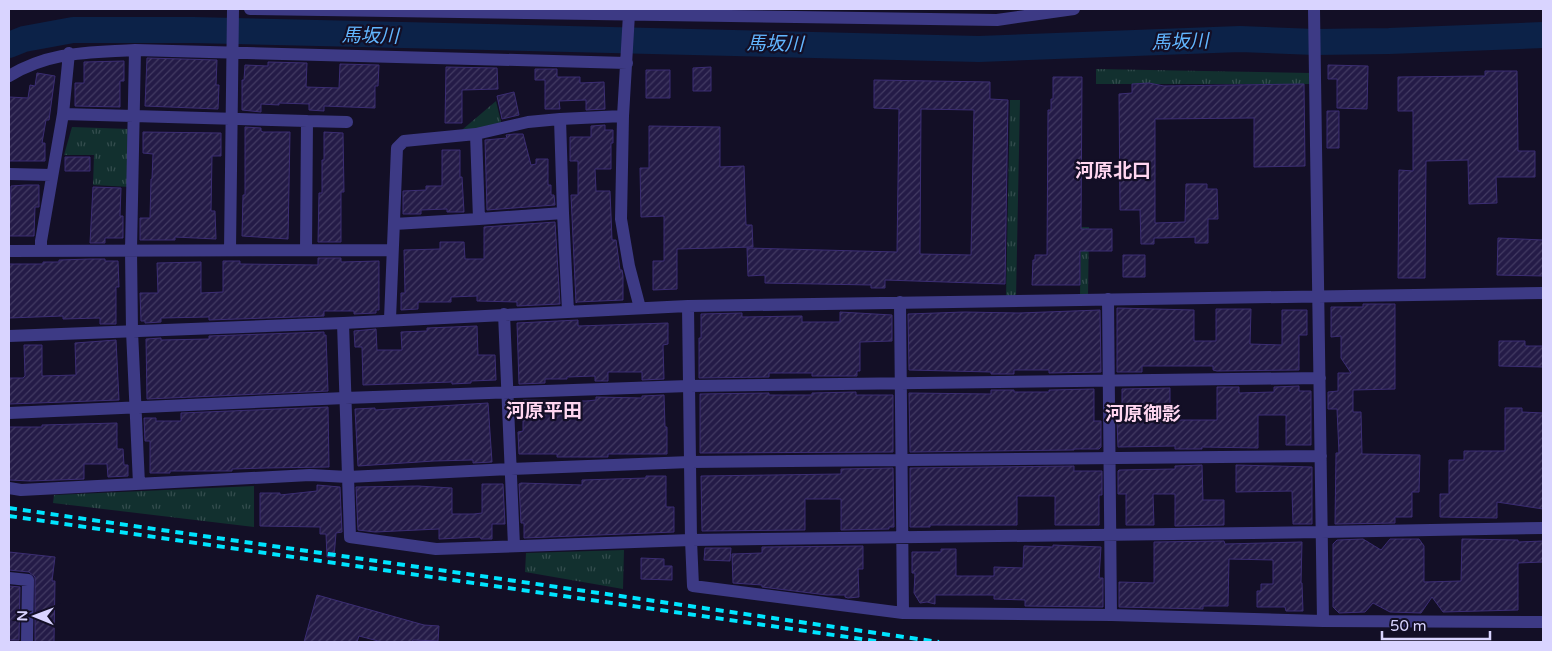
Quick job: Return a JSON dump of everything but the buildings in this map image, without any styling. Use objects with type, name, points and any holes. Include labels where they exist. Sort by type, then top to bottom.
[{"type":"street","points":[[250,9],[523,11],[628,18],[974,14],[997,20],[1074,9]]},
{"type":"street","points":[[1314,9],[1323,621]]},
{"type":"street","points":[[230,250],[233,14]]},
{"type":"street","points":[[628,18],[623,116],[621,219],[629,266],[640,308]]},
{"type":"street","points":[[9,76],[27,65],[69,53],[134,50],[232,47],[627,57]]},
{"type":"street","points":[[134,50],[131,250],[132,331],[139,484]]},
{"type":"street","points":[[41,251],[63,114],[69,53]]},
{"type":"street","points":[[63,114],[347,122]]},
{"type":"street","points":[[390,319],[397,148],[404,141],[476,134],[528,122],[623,116]]},
{"type":"street","points":[[560,119],[568,311]]},
{"type":"street","points":[[306,250],[307,121]]},
{"type":"street","points":[[476,134],[479,219]]},
{"type":"street","points":[[9,174],[52,175]]},
{"type":"street","points":[[394,224],[564,212]]},
{"type":"street","points":[[9,251],[392,250]]},
{"type":"street","points":[[9,336],[343,323],[390,319],[688,306],[1543,293]]},
{"type":"street","points":[[1108,299],[1112,615]]},
{"type":"street","points":[[900,302],[903,613]]},
{"type":"street","points":[[688,306],[693,586],[903,613],[1112,615],[1323,621],[1543,622]]},
{"type":"street","points":[[504,314],[514,546]]},
{"type":"street","points":[[343,323],[350,537],[436,549],[691,540],[1543,528]]},
{"type":"street","points":[[9,413],[345,398],[689,386],[1320,378]]},
{"type":"street","points":[[9,488],[22,490],[310,475],[348,477],[690,462],[1321,456]]},
{"type":"street","points":[[9,578],[28,580],[27,642]]},
{"type":"green space","points":[[1096,69],[1310,73],[1310,84],[1096,84]]},
{"type":"green space","points":[[1010,100],[1020,100],[1016,298],[1006,298]]},
{"type":"green space","points":[[496,101],[502,126],[456,135]]},
{"type":"green space","points":[[72,127],[130,129],[130,187],[93,185],[94,155],[64,155]]},
{"type":"green space","points":[[1081,227],[1089,227],[1088,297],[1080,297]]},
{"type":"green space","points":[[254,486],[254,527],[53,503],[54,495]]},
{"type":"green space","points":[[624,550],[623,589],[525,572],[526,553]]},
{"type":"waterway","name":"馬坂川","points":[[9,45],[24,39],[73,30],[193,30],[979,49],[1240,39],[1315,42],[1543,35]]},
{"type":"railway","points":[[9,508],[939,642]]},
{"type":"railway","points":[[9,516],[882,642]]},
{"type":"district","name":"河原北口","points":[[1113,171]]},
{"type":"district","name":"河原平田","points":[[544,411]]},
{"type":"district","name":"河原御影","points":[[1143,414]]}]
